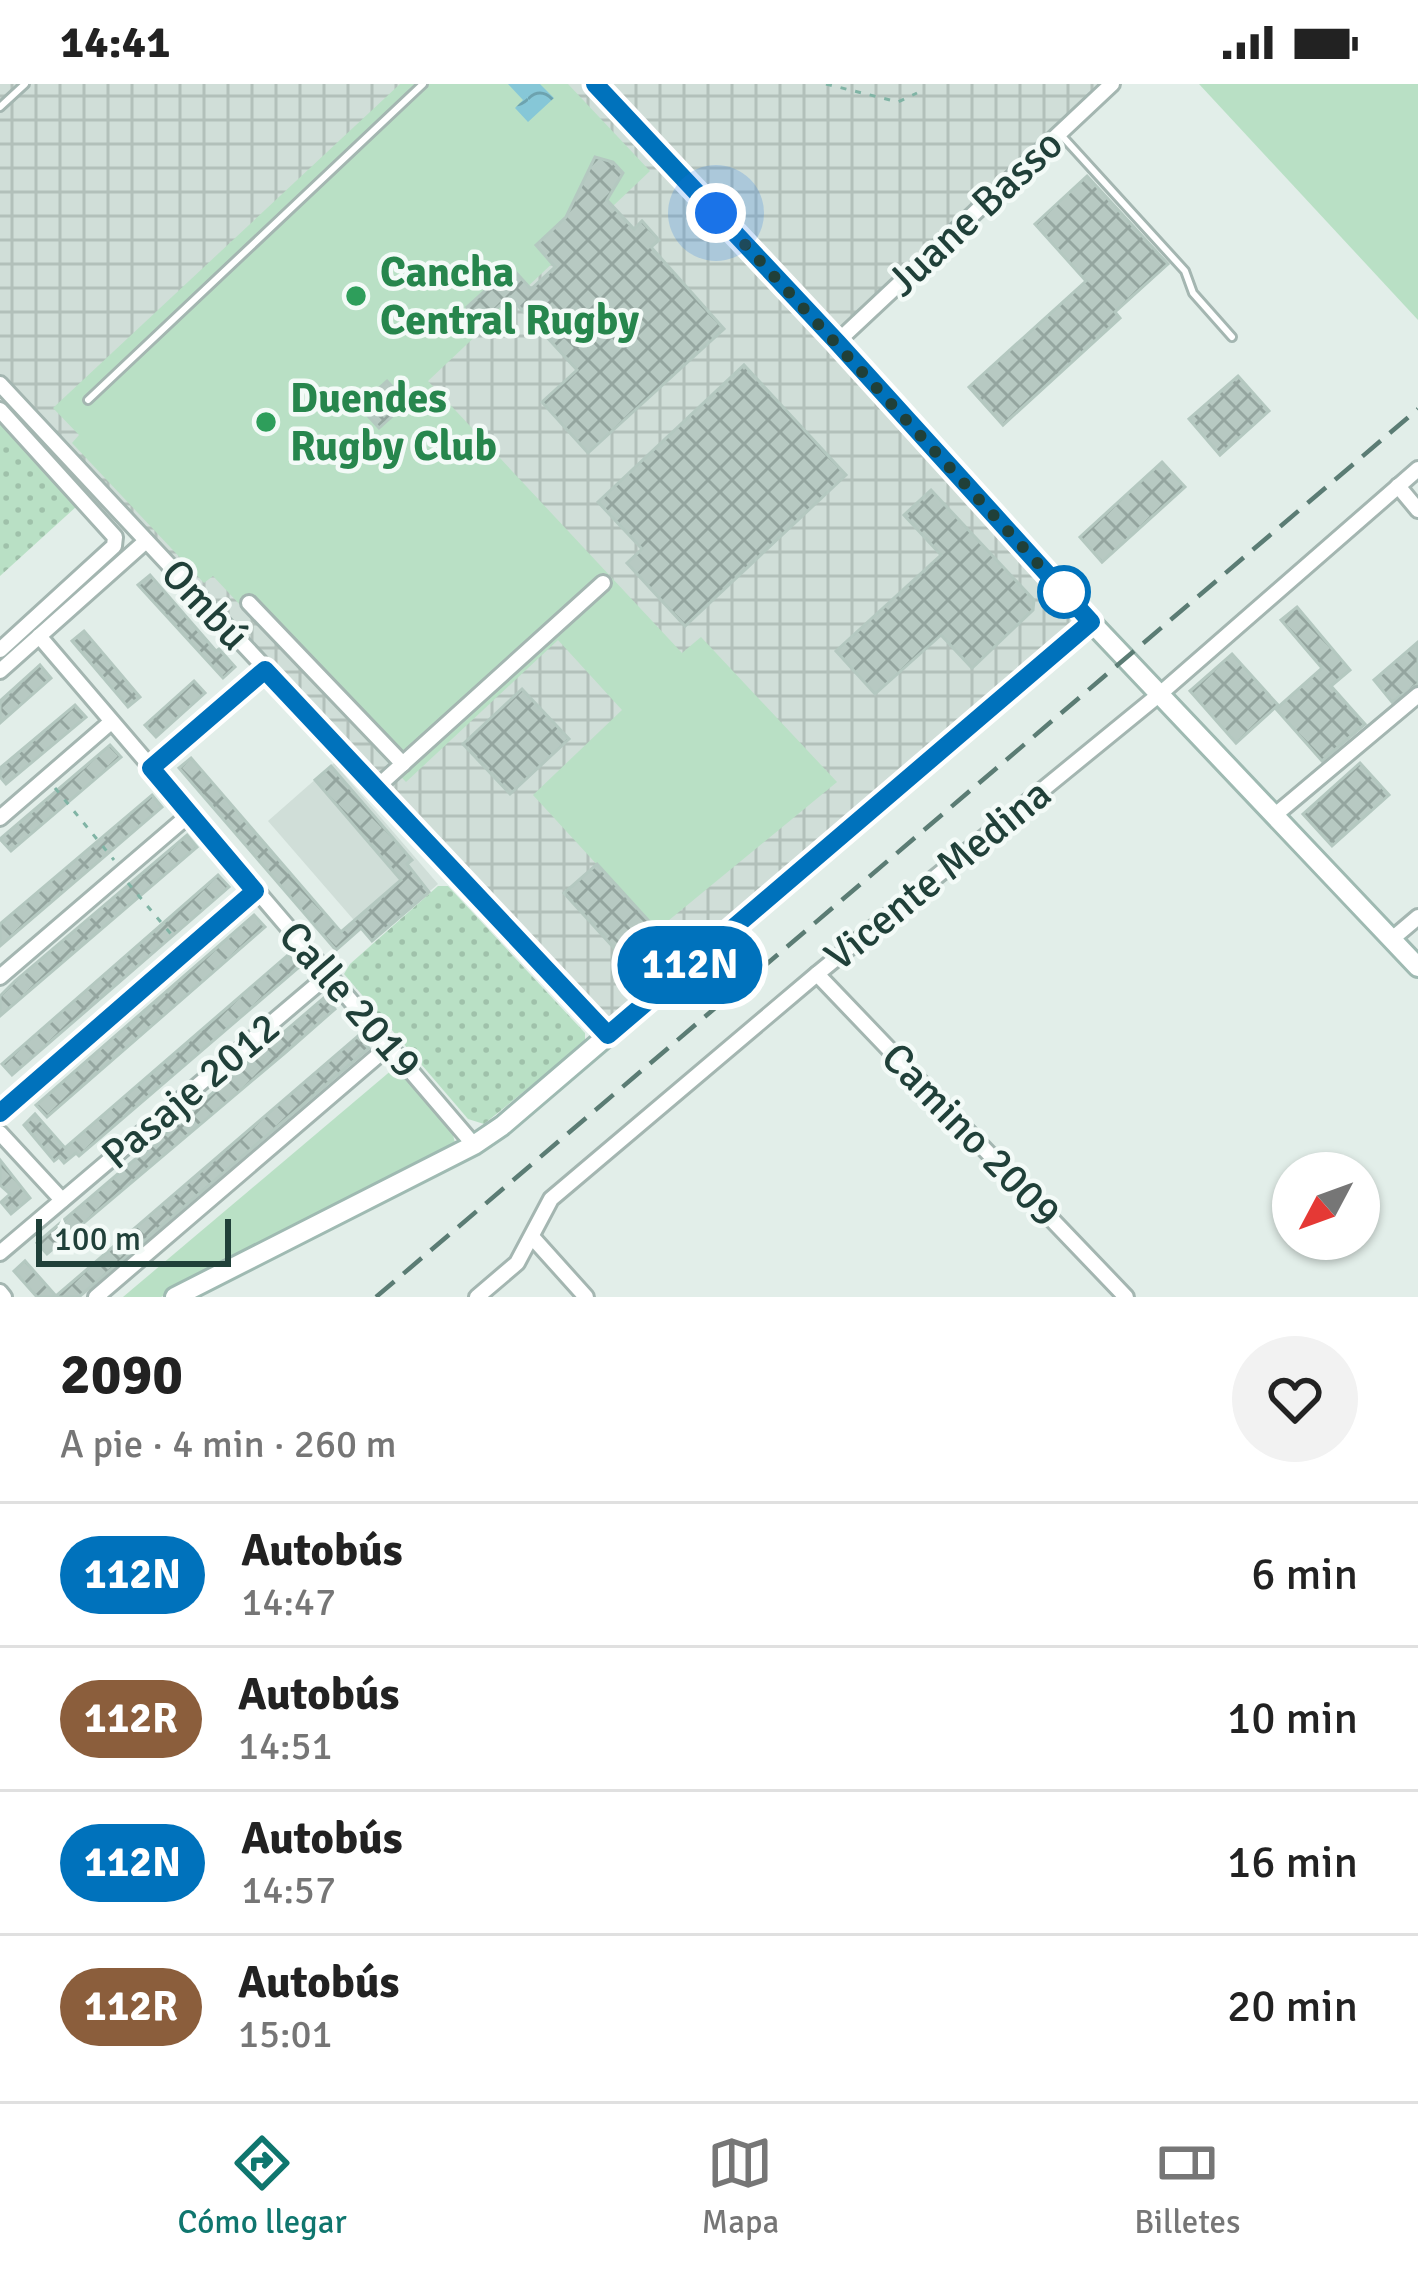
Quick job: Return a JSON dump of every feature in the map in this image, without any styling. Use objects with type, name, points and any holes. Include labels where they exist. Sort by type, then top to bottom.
[{"type":"main road","points":[[595,84],[1091,622],[1418,967]]},
{"type":"main road","points":[[175,1297],[474,1145],[502,1126],[1091,622]]},
{"type":"main road","points":[[205,1297],[262,1255]]},
{"type":"street","name":"Juane Basso","points":[[837,342],[1112,84]]},
{"type":"street","name":"Ombú","points":[[0,384],[608,1035]]},
{"type":"street","points":[[0,410],[116,537],[114,546],[0,650]]},
{"type":"street","name":"Vicente Medina","points":[[477,1297],[517,1263],[551,1199],[1161,693],[1418,469]]},
{"type":"street","points":[[1398,486],[1418,510]]},
{"type":"street","points":[[0,671],[146,541]]},
{"type":"street","points":[[376,788],[603,583]]},
{"type":"street","points":[[249,602],[403,764]]},
{"type":"street","name":"Calle 2019","points":[[39,637],[474,1145]]},
{"type":"street","points":[[151,768],[265,670]]},
{"type":"street","points":[[1275,815],[1418,695]]},
{"type":"street","points":[[0,818],[111,722]]},
{"type":"street","points":[[0,977],[190,814]]},
{"type":"street","points":[[0,1113],[255,891]]},
{"type":"street","points":[[1392,939],[1418,917]]},
{"type":"street","name":"Camino 2009","points":[[817,974],[1126,1297]]},
{"type":"street","name":"Pasaje 2012","points":[[0,1253],[328,976]]},
{"type":"street","points":[[96,1297],[389,1046]]},
{"type":"street","points":[[0,1133],[62,1200]]},
{"type":"street","points":[[533,1238],[586,1297]]},
{"type":"lane","points":[[88,400],[424,84]]},
{"type":"lane","points":[[0,107],[18,86]]},
{"type":"lane","points":[[1060,133],[1185,271],[1193,293],[1232,337]]},
{"type":"path","points":[[826,84],[898,101],[917,92]]},
{"type":"shaded area","points":[[0,84],[1112,84],[838,342],[1091,622],[608,1035],[0,384]]},
{"type":"shaded area","points":[[334,763],[438,884],[372,941],[268,821]]},
{"type":"green space","name":"Duendes Rugby Club","points":[[400,84],[568,84],[650,171],[428,381],[682,653],[701,637],[837,782],[657,930],[533,795],[622,710],[558,640],[406,782],[213,576],[204,583],[72,443],[79,435],[53,408]]},
{"type":"green space","points":[[1199,84],[1418,84],[1418,320]]},
{"type":"green space","points":[[0,421],[77,506],[0,576]]},
{"type":"green space","points":[[438,886],[448,886],[585,1033],[585,1042],[484,1124],[468,1119],[344,974]]},
{"type":"green space","points":[[393,1069],[401,1071],[452,1131],[455,1143],[450,1150],[161,1297],[123,1297]]},
{"type":"water","points":[[508,84],[540,84],[554,98],[528,122],[515,108],[523,100]]},
{"type":"building","points":[[595,157],[613,162],[623,173],[607,200],[634,229],[642,221],[659,240],[651,247],[724,329],[588,453],[542,402],[577,370],[510,297],[481,322],[467,307],[511,267],[531,289],[555,267],[536,245],[566,217]]},
{"type":"building","points":[[1087,176],[1168,264],[1115,312],[1120,318],[1003,425],[969,387],[1086,281],[1035,224]]},
{"type":"building","points":[[744,365],[846,475],[685,626],[627,563],[642,549],[598,502]]},
{"type":"building","points":[[1238,376],[1269,411],[1220,455],[1189,419]]},
{"type":"building","points":[[387,381],[407,403],[379,428],[359,406]]},
{"type":"building","points":[[1162,462],[1185,487],[1102,562],[1080,537]]},
{"type":"building","points":[[931,490],[1034,600],[1033,610],[972,668],[941,635],[875,694],[836,651],[941,555],[904,515]]},
{"type":"building","points":[[150,575],[235,667],[223,678],[138,585]]},
{"type":"building","points":[[1297,607],[1350,670],[1331,686],[1365,724],[1322,761],[1276,709],[1322,668],[1281,620]]},
{"type":"building","points":[[84,631],[140,697],[128,707],[72,641]]},
{"type":"building","points":[[1418,642],[1418,684],[1392,702],[1374,680]]},
{"type":"building","points":[[1232,654],[1278,705],[1236,743],[1190,691]]},
{"type":"building","points":[[40,665],[51,678],[0,723],[0,701]]},
{"type":"building","points":[[194,681],[205,693],[156,737],[145,725]]},
{"type":"building","points":[[522,689],[569,739],[510,794],[463,744]]},
{"type":"building","points":[[75,705],[86,717],[6,784],[0,768]]},
{"type":"building","points":[[110,745],[121,757],[11,851],[0,839]]},
{"type":"building","points":[[191,758],[341,932],[401,880],[315,780],[331,766],[412,860],[407,864],[429,892],[372,941],[361,928],[336,950],[179,768]]},
{"type":"building","points":[[1360,763],[1389,795],[1332,846],[1303,814]]},
{"type":"building","points":[[152,795],[162,807],[0,946],[0,924]]},
{"type":"building","points":[[187,835],[197,847],[0,1016],[0,996],[15,981]]},
{"type":"building","points":[[597,864],[657,930],[625,960],[564,893]]},
{"type":"building","points":[[218,875],[229,887],[12,1075],[2,1064]]},
{"type":"building","points":[[254,915],[265,927],[47,1117],[36,1105]]},
{"type":"building","points":[[288,955],[299,967],[79,1156],[76,1153],[64,1163],[59,1157],[54,1161],[24,1125],[35,1114],[65,1148]]},
{"type":"building","points":[[325,997],[335,1009],[286,1052],[47,1254],[37,1243]]},
{"type":"building","points":[[358,1036],[369,1048],[79,1297],[37,1297],[14,1271],[25,1261],[56,1296]]},
{"type":"building","points":[[0,1160],[30,1198],[11,1214],[1,1202],[10,1194],[0,1185]]},
{"type":"railway","points":[[376,1297],[1418,409]]},
{"type":"bus line","name":"112N","points":[[0,1113],[255,891],[151,768],[265,670],[608,1035],[1091,622],[595,84]]},
{"type":"place","name":"Cancha Central Rugby","points":[[356,296]]},
{"type":"place","name":"Duendes Rugby Club","points":[[266,422]]},
{"type":"route","points":[[716,213],[1064,592]]}]
